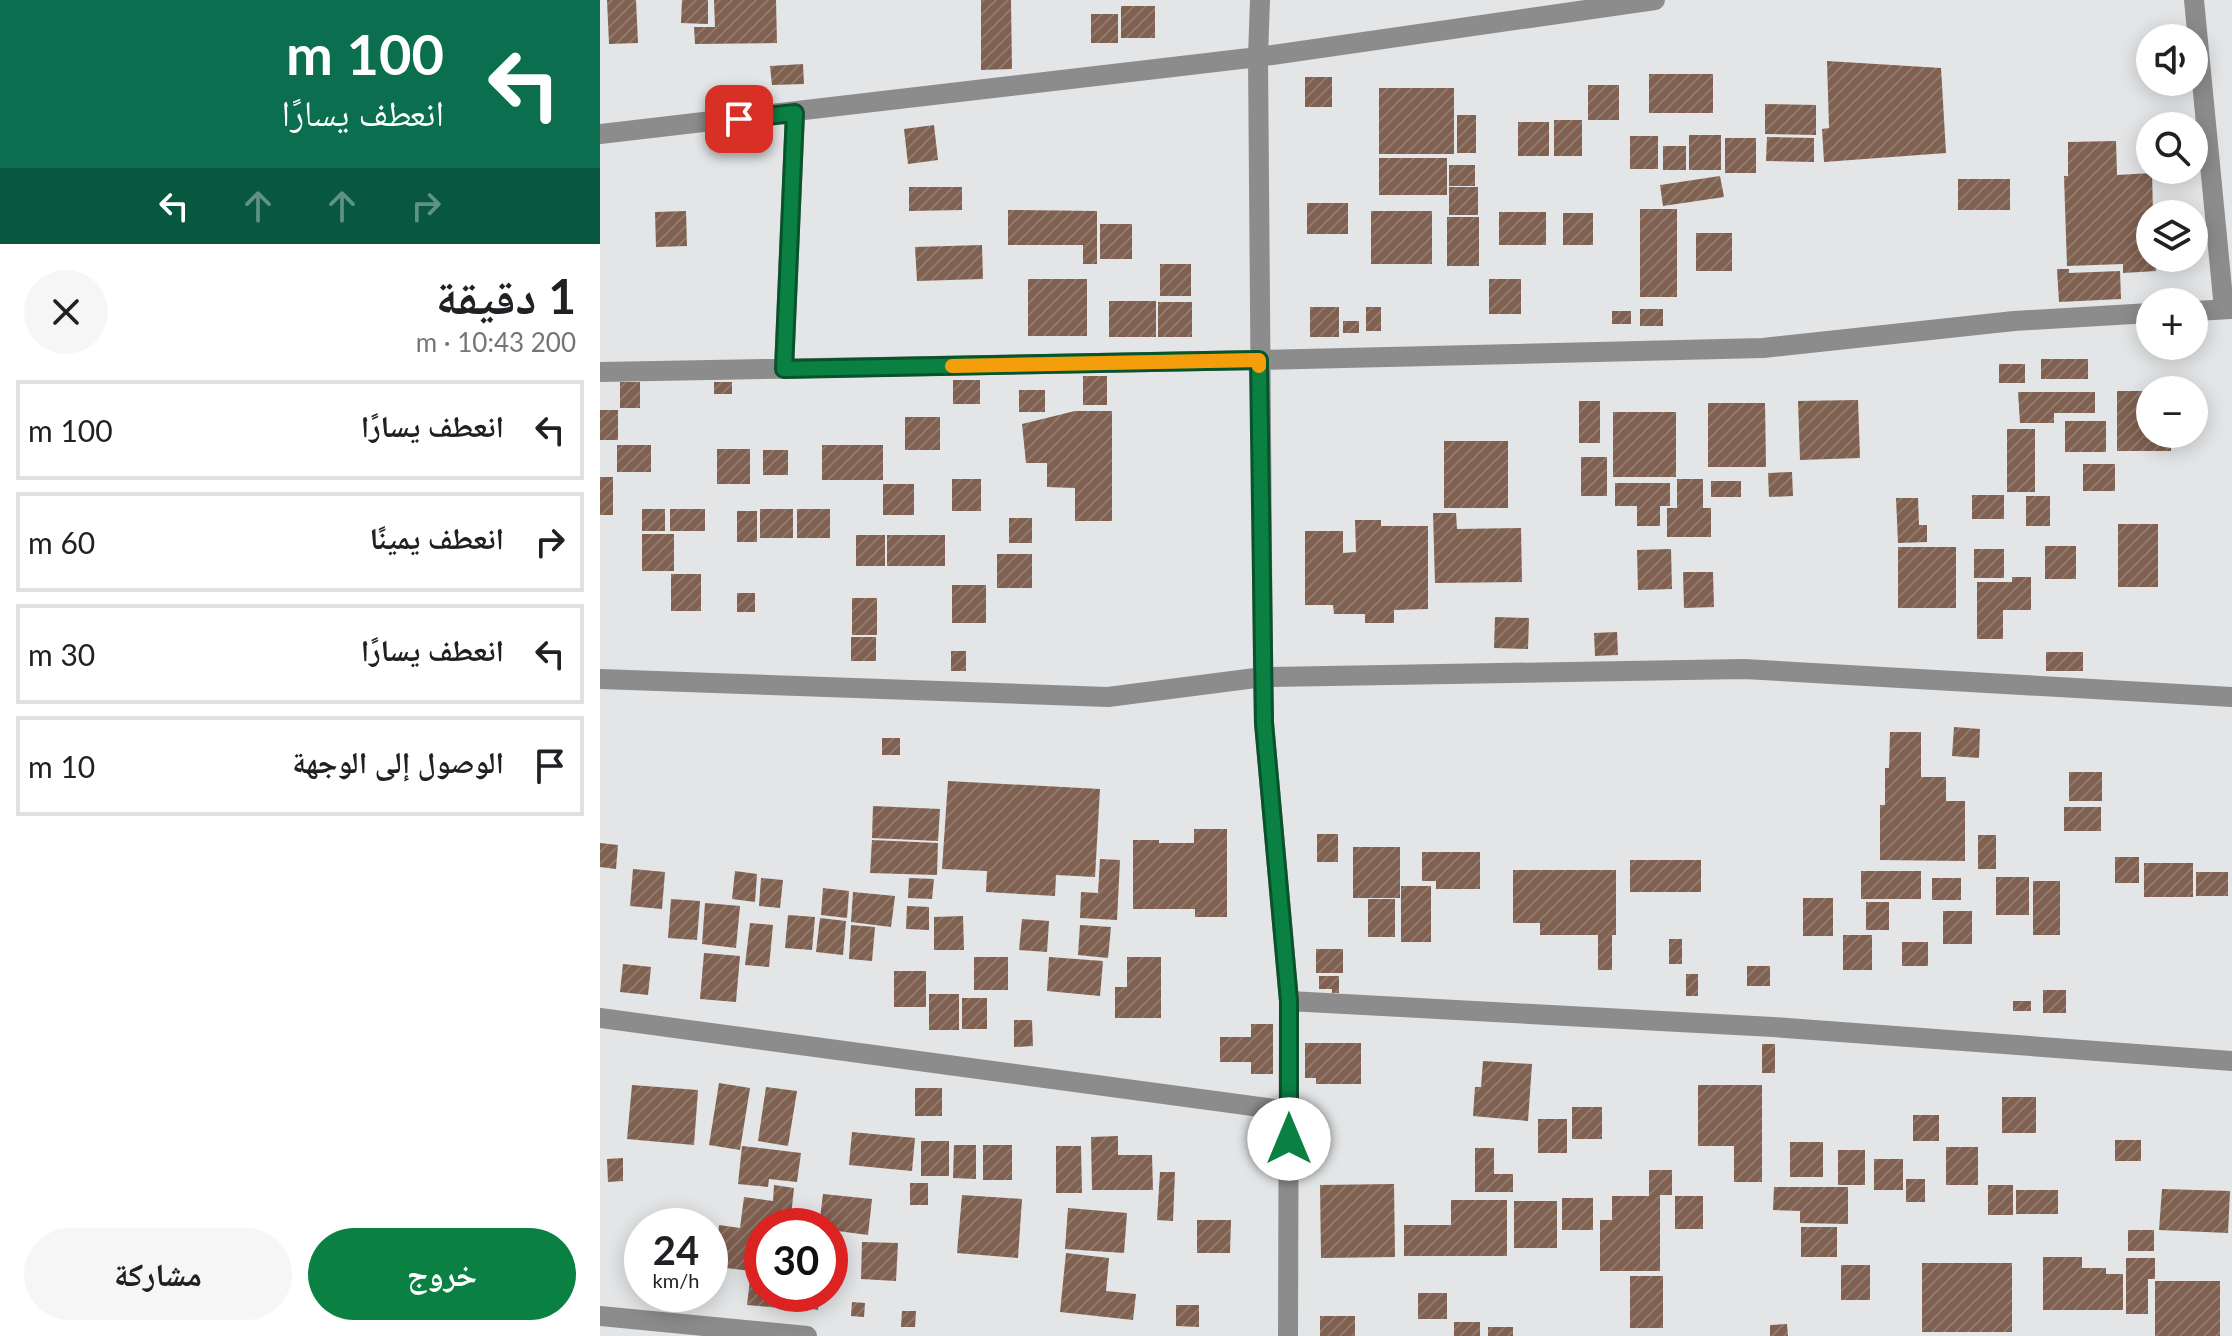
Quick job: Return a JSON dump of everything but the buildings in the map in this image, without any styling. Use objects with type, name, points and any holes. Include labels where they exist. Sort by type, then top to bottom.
[{"type":"street","points":[[1260,0],[1259,360],[1263,677],[1264,723],[1289,1001],[1288,1336]]},
{"type":"street","points":[[600,134],[1258,57],[1655,0]]},
{"type":"street","points":[[2194,0],[2228,309],[2208,310]]},
{"type":"street","points":[[784,369],[795,113]]},
{"type":"street","points":[[600,372],[1763,348],[2014,321],[2136,314]]},
{"type":"street","points":[[600,679],[1108,697],[1263,677],[1744,669],[2232,697]]},
{"type":"street","points":[[1289,1001],[1773,1027],[2232,1061]]},
{"type":"street","points":[[600,1018],[1289,1111]]},
{"type":"street","points":[[600,1316],[807,1336]]},
{"type":"slow traffic","points":[[952,366],[1259,360],[1259,366]]},
{"type":"route","points":[[739,119],[795,113],[784,369],[1259,360],[1264,723],[1289,1001],[1289,1139]]}]
